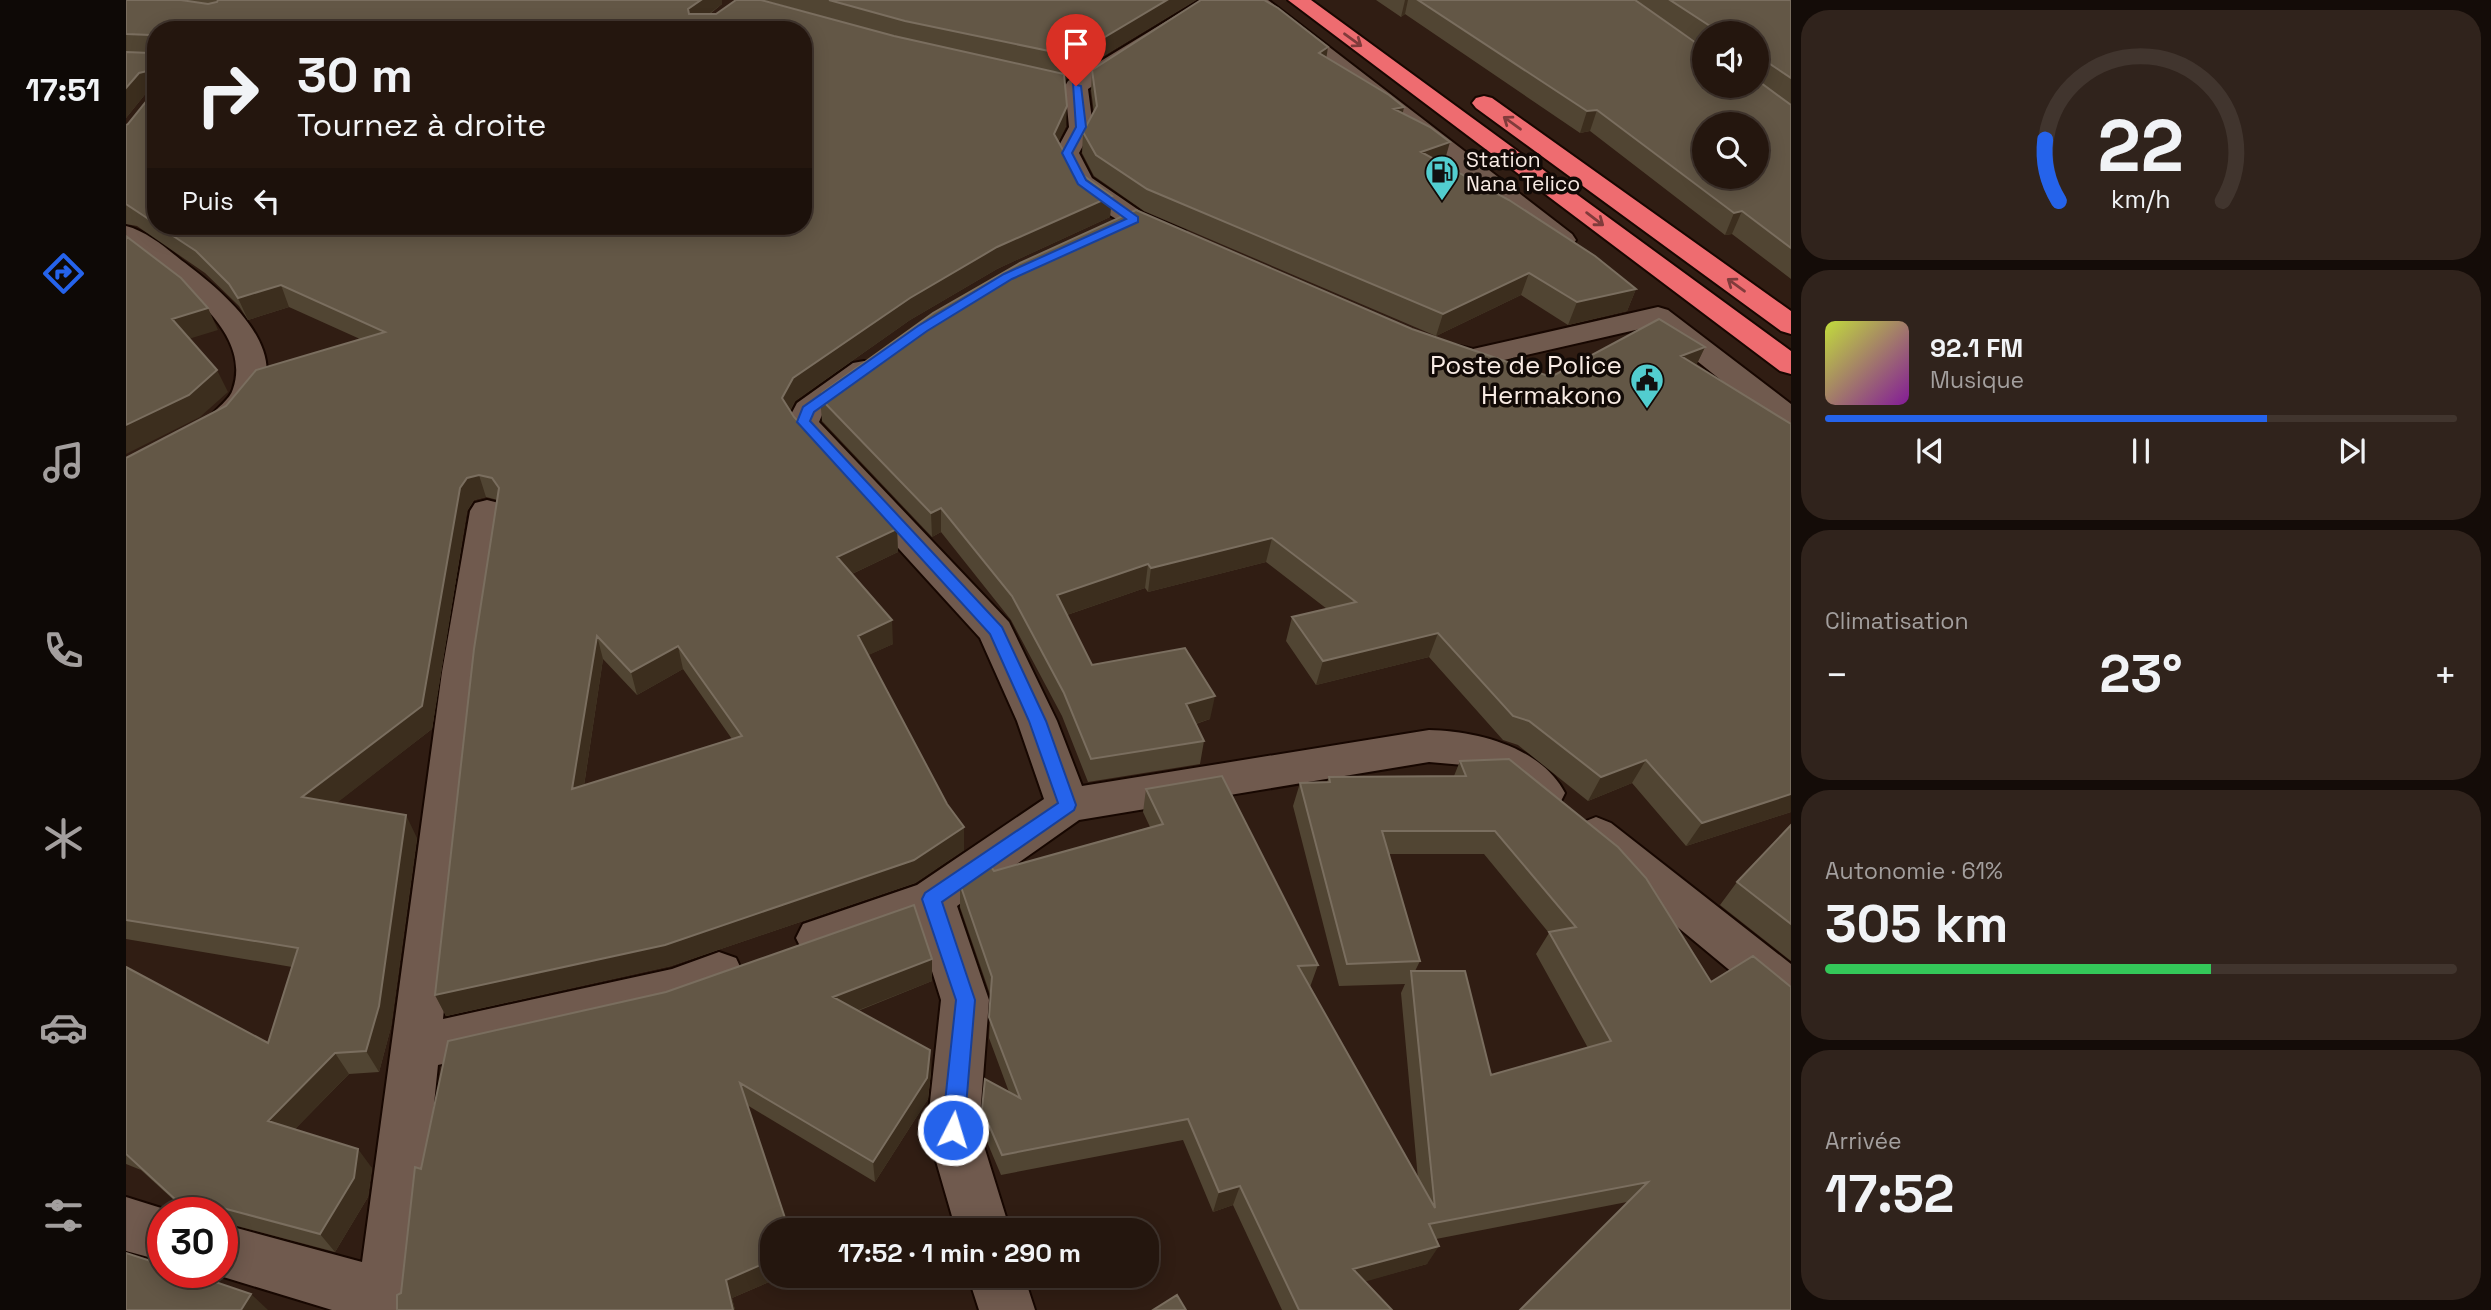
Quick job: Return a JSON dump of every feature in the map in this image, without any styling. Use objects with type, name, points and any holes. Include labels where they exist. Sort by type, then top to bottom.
[{"type":"highway","points":[[1298,0],[1791,365]]},
{"type":"highway","points":[[1469,92],[1791,325]]},
{"type":"street","points":[[1049,80],[1076,86],[1215,0]]},
{"type":"street","points":[[1255,0],[1582,256]]},
{"type":"street","points":[[1076,86],[1081,127],[1067,153],[1082,182],[1134,219],[1197,247]]},
{"type":"street","points":[[1097,237],[1134,219]]},
{"type":"street","points":[[126,234],[194,281],[227,314],[253,358],[249,390],[224,419],[200,432]]},
{"type":"street","points":[[1637,299],[1791,420]]},
{"type":"street","points":[[1410,339],[1436,350],[1473,358],[1658,316]]},
{"type":"street","points":[[891,351],[808,410],[803,422],[996,631],[1037,721],[1068,805]]},
{"type":"street","points":[[238,1256],[385,1303],[461,672],[487,511]]},
{"type":"street","points":[[415,1048],[672,990],[932,899],[1068,805],[1429,746],[1465,746],[1501,758],[1791,992]]},
{"type":"street","points":[[932,899],[965,1000],[953,1130],[979,1218]]},
{"type":"street","points":[[126,1224],[147,1230]]},
{"type":"street","points":[[1000,1288],[1007,1310]]},
{"type":"building","points":[[126,0],[181,0],[208,4],[218,0],[701,0],[688,9],[689,14],[716,14],[736,0],[761,0],[894,36],[1064,74],[1067,106],[1054,134],[1073,168],[1112,196],[997,247],[910,298],[793,378],[782,398],[794,417],[897,529],[837,557],[892,620],[858,636],[947,804],[964,827],[914,860],[665,945],[435,995],[474,649],[499,488],[492,478],[479,475],[467,478],[460,488],[422,706],[302,797],[406,815],[379,1006],[366,1051],[335,1053],[268,1121],[358,1149],[354,1178],[320,1234],[238,1212],[238,1197],[173,1197],[126,1154],[126,967],[268,1043],[298,948],[126,920],[126,458],[226,406],[256,370],[385,332],[281,285],[238,298],[229,284],[196,251],[172,235],[812,235],[812,21],[147,21],[147,35],[126,34]],"holes":[[[597,636],[631,672],[678,646],[742,736],[572,789]]]},
{"type":"building","points":[[829,0],[1167,0],[1073,56],[905,21]]},
{"type":"building","points":[[1201,0],[1264,0],[1278,8],[1328,47],[1319,53],[1389,95],[1404,107],[1394,109],[1430,127],[1450,142],[1421,152],[1509,200],[1595,256],[1636,289],[1577,302],[1529,273],[1443,314],[1147,189],[1096,155],[1083,132],[1097,106],[1092,70]]},
{"type":"building","points":[[1418,0],[1635,0],[1692,40],[1692,98],[1769,98],[1769,89],[1791,105],[1791,248],[1742,211],[1734,213],[1702,189],[1769,189],[1769,112],[1692,112],[1692,181],[1597,110],[1587,111]]},
{"type":"building","points":[[1670,0],[1791,0],[1791,78],[1769,63],[1769,21],[1702,21]]},
{"type":"building","points":[[126,52],[147,53],[147,71],[139,73],[126,88]]},
{"type":"building","points":[[147,100],[147,218],[126,204],[126,125]]},
{"type":"building","points":[[1136,210],[1412,329],[1551,377],[1659,319],[1705,347],[1681,356],[1791,424],[1791,794],[1702,823],[1646,760],[1601,777],[1529,721],[1513,716],[1438,633],[1323,661],[1292,617],[1356,602],[1272,538],[1151,568],[1148,564],[1057,595],[1092,665],[1185,648],[1215,696],[1186,704],[1204,741],[1091,759],[1064,693],[1012,596],[941,508],[931,513],[820,398],[822,393],[933,313],[1020,263]]},
{"type":"building","points":[[126,236],[181,278],[208,308],[172,319],[217,370],[189,395],[126,425]]},
{"type":"building","points":[[1509,759],[1618,847],[1646,878],[1711,982],[1753,956],[1791,987],[1791,1310],[1520,1310],[1648,1182],[1429,1224],[1439,1246],[1353,1269],[1392,1310],[1299,1310],[1240,1186],[1219,1192],[1188,1119],[1002,1155],[982,1109],[985,1079],[1020,1098],[989,1017],[992,977],[960,884],[989,864],[994,871],[1163,824],[1146,789],[1222,776],[1318,965],[1298,966],[1435,1208],[1411,971],[1465,971],[1491,1075],[1611,1041],[1549,932],[1576,927],[1495,831],[1382,831],[1420,961],[1347,964],[1300,783],[1330,782],[1329,777],[1466,776],[1460,761]]},
{"type":"building","points":[[1791,825],[1791,924],[1737,882]]},
{"type":"building","points":[[914,905],[932,959],[833,997],[930,1050],[927,1078],[873,1162],[740,1083],[785,1218],[760,1218],[760,1265],[726,1280],[733,1310],[397,1310],[415,1167],[421,1169],[448,1041],[666,992]]},
{"type":"building","points":[[126,1253],[147,1260],[147,1288],[233,1288],[251,1294],[241,1310],[126,1310]]},
{"type":"building","points":[[1177,1295],[1186,1310],[1153,1310]]},
{"type":"place","name":"Station Nana Telico","points":[[1442,202]]},
{"type":"place","name":"Poste de Police Hermakono","points":[[1647,410]]},
{"type":"route","points":[[953,1130],[965,1000],[932,899],[1068,805],[1037,721],[996,631],[803,422],[808,410],[922,328],[1008,276],[1134,219],[1082,182],[1067,153],[1081,127],[1076,86]]}]
